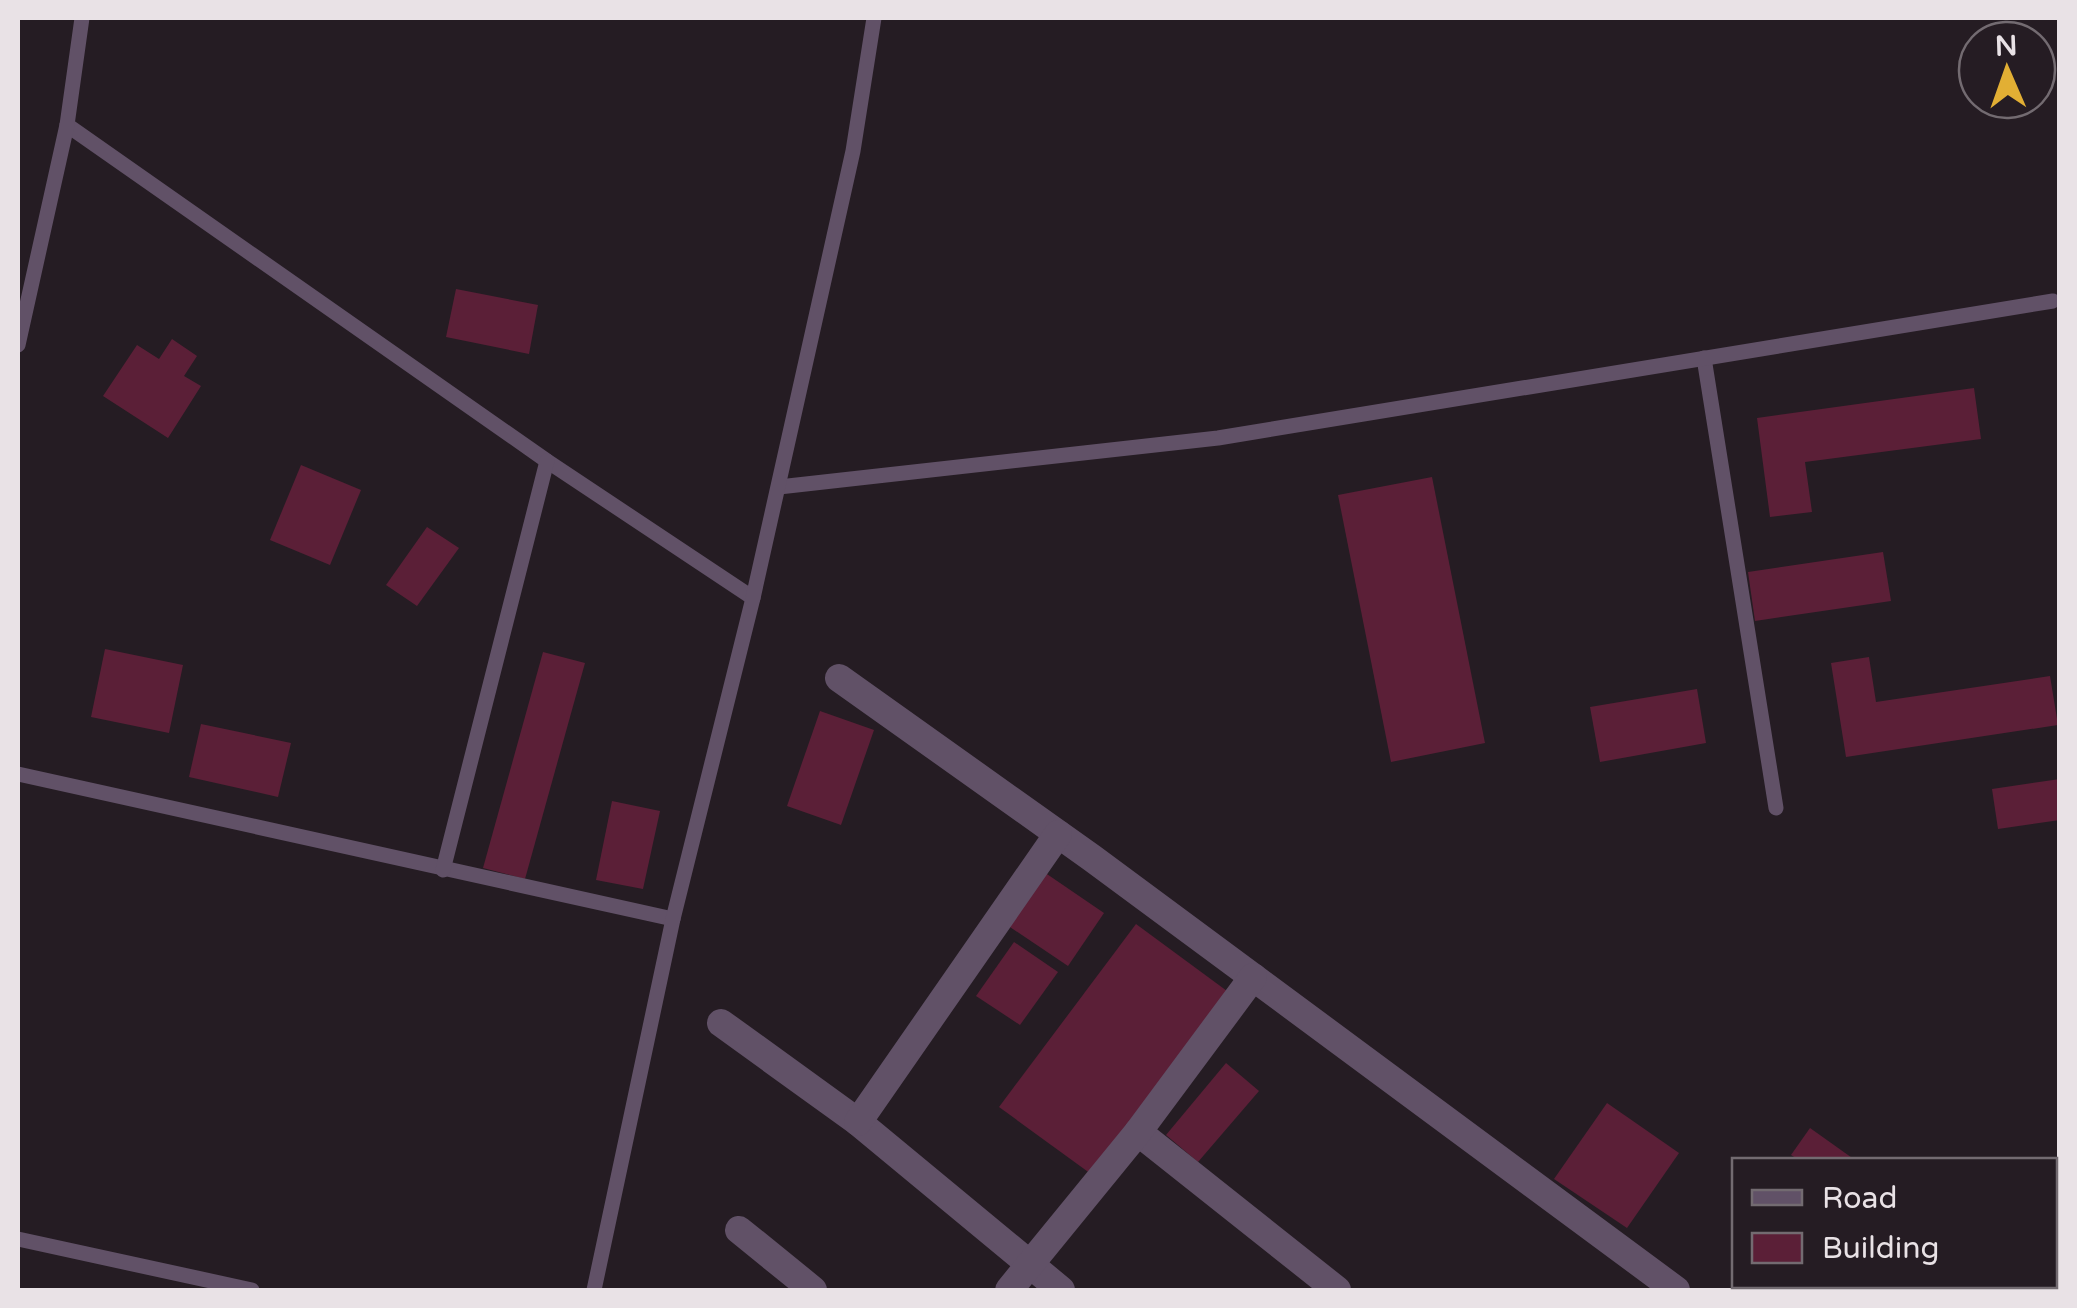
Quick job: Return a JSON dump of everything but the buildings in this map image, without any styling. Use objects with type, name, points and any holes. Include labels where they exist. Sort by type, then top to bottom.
[{"type":"street","points":[[839,678],[1058,834],[1676,1290]]},
{"type":"street","points":[[858,1122],[1058,834]]},
{"type":"street","points":[[1009,1290],[1138,1132],[1253,977]]},
{"type":"street","points":[[721,1023],[858,1122],[1060,1290]]},
{"type":"street","points":[[1138,1132],[1336,1290]]},
{"type":"street","points":[[739,1230],[813,1290]]},
{"type":"lane","points":[[18,345],[67,125],[82,18]]},
{"type":"lane","points":[[594,1290],[673,919],[753,598],[852,151],[874,18]]},
{"type":"lane","points":[[67,125],[547,461],[753,598]]},
{"type":"lane","points":[[778,487],[1218,438],[2053,301]]},
{"type":"lane","points":[[1704,358],[1776,808]]},
{"type":"lane","points":[[443,870],[547,461]]},
{"type":"lane","points":[[18,774],[673,919]]},
{"type":"lane","points":[[18,1240],[252,1290]]}]
